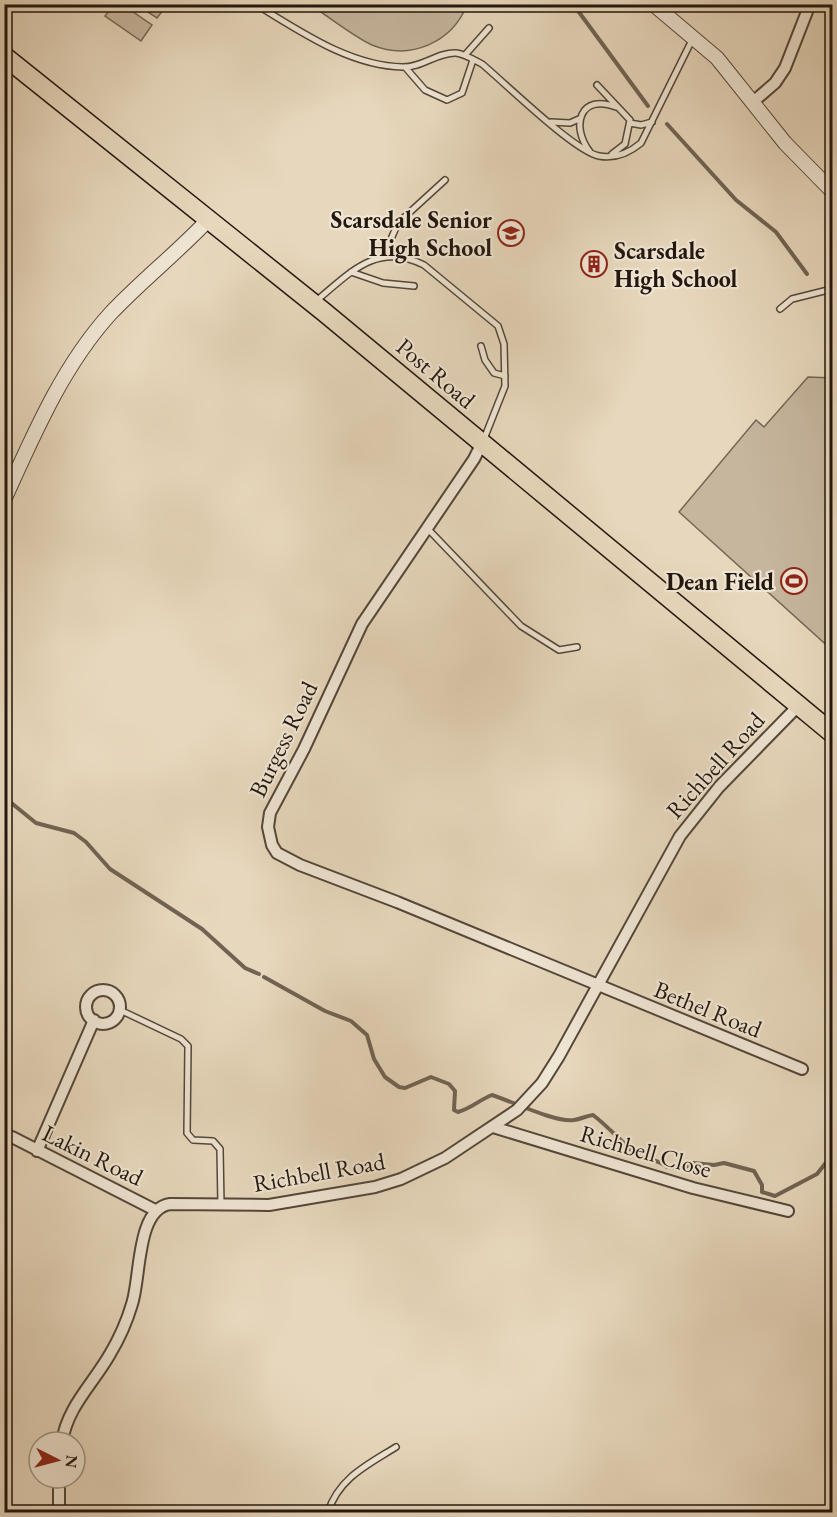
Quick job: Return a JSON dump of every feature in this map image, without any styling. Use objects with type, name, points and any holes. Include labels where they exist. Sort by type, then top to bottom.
[{"type":"main road","name":"Post Road","points":[[4,56],[313,303],[832,733]]},
{"type":"street","points":[[653,4],[694,36],[717,58],[785,143],[832,191]]},
{"type":"street","points":[[753,102],[774,83],[785,68],[810,4]]},
{"type":"street","points":[[4,500],[39,424],[81,351],[110,315],[209,219]]},
{"type":"street","name":"Burgess Road","points":[[482,443],[362,624],[304,748],[270,813],[268,838],[277,853],[300,865],[397,902],[599,987]]},
{"type":"street","name":"Richbell Road","points":[[155,1210],[160,1205],[170,1204],[269,1205],[375,1187],[401,1179],[445,1158],[517,1110],[542,1083],[599,987],[680,836],[697,812],[799,705]]},
{"type":"street","name":"Bethel Road","points":[[599,987],[802,1069]]},
{"type":"street","points":[[102,990],[113,993],[117,997],[120,1010],[110,1022],[94,1020],[89,1015],[87,1004],[96,992],[102,990]]},
{"type":"street","points":[[37,1151],[94,1020]]},
{"type":"street","name":"Richbell Close","points":[[493,1127],[682,1185],[788,1210]]},
{"type":"street","name":"Lakin Road","points":[[12,1137],[155,1210]]},
{"type":"street","points":[[66,1430],[71,1412],[110,1355],[127,1318],[136,1289],[147,1225],[155,1210]]},
{"type":"street","points":[[58,1512],[59,1490]]},
{"type":"lane","points":[[255,4],[346,56],[380,65],[405,68],[455,53],[465,55],[482,64],[567,138],[590,153],[608,157],[629,153],[641,142],[654,121],[674,70],[694,36]]},
{"type":"lane","points":[[465,55],[489,28]]},
{"type":"lane","points":[[405,68],[425,90],[447,100],[462,93],[473,60]]},
{"type":"lane","points":[[597,85],[621,108],[630,123],[624,144],[608,157]]},
{"type":"lane","points":[[550,122],[562,124],[579,119],[593,104],[603,103],[621,108]]},
{"type":"lane","points":[[579,119],[580,135],[590,153]]},
{"type":"lane","points":[[630,123],[641,125],[654,121]]},
{"type":"lane","points":[[313,303],[351,272],[384,255],[402,219],[445,180]]},
{"type":"lane","points":[[384,255],[414,260],[424,265],[498,326],[504,345],[505,376],[501,399],[487,426],[482,443]]},
{"type":"lane","points":[[351,272],[383,283],[414,286]]},
{"type":"lane","points":[[780,309],[792,299],[832,289]]},
{"type":"lane","points":[[481,346],[485,360],[494,373],[505,376]]},
{"type":"lane","points":[[427,528],[521,626],[559,650],[577,647]]},
{"type":"lane","points":[[120,1010],[181,1039],[188,1046],[187,1133],[193,1140],[213,1141],[220,1149],[221,1205]]},
{"type":"lane","points":[[328,1512],[332,1499],[343,1483],[396,1447]]},
{"type":"shaded area","points":[[113,5],[123,5],[152,25],[141,41],[105,16]]},
{"type":"shaded area","points":[[137,5],[167,5],[157,18]]},
{"type":"shaded area","points":[[310,5],[467,5],[460,18],[441,38],[428,45],[401,51],[372,45]]},
{"type":"shaded area","name":"Dean Field","points":[[808,377],[832,378],[832,650],[679,512],[756,420],[764,427]]},
{"type":"waterway","points":[[573,4],[648,106]]},
{"type":"waterway","points":[[667,124],[736,200],[776,232],[807,274]]},
{"type":"waterway","points":[[4,797],[36,823],[74,833],[86,842],[110,869],[202,929],[245,968],[259,974]]},
{"type":"waterway","points":[[264,977],[325,1011],[351,1021],[367,1035],[374,1059],[385,1077],[399,1087],[405,1088],[431,1077],[449,1084],[455,1091],[454,1110],[458,1112],[492,1095],[533,1111],[566,1120],[593,1115],[640,1156],[660,1162],[667,1167],[684,1168],[693,1163],[714,1165],[724,1163],[754,1171],[762,1185],[762,1192],[775,1196],[817,1174],[832,1155]]},
{"type":"place","name":"Scarsdale Senior High School","points":[[511,233]]},
{"type":"place","name":"Scarsdale High School","points":[[594,264]]},
{"type":"place","name":"Dean Field","points":[[794,581]]}]
